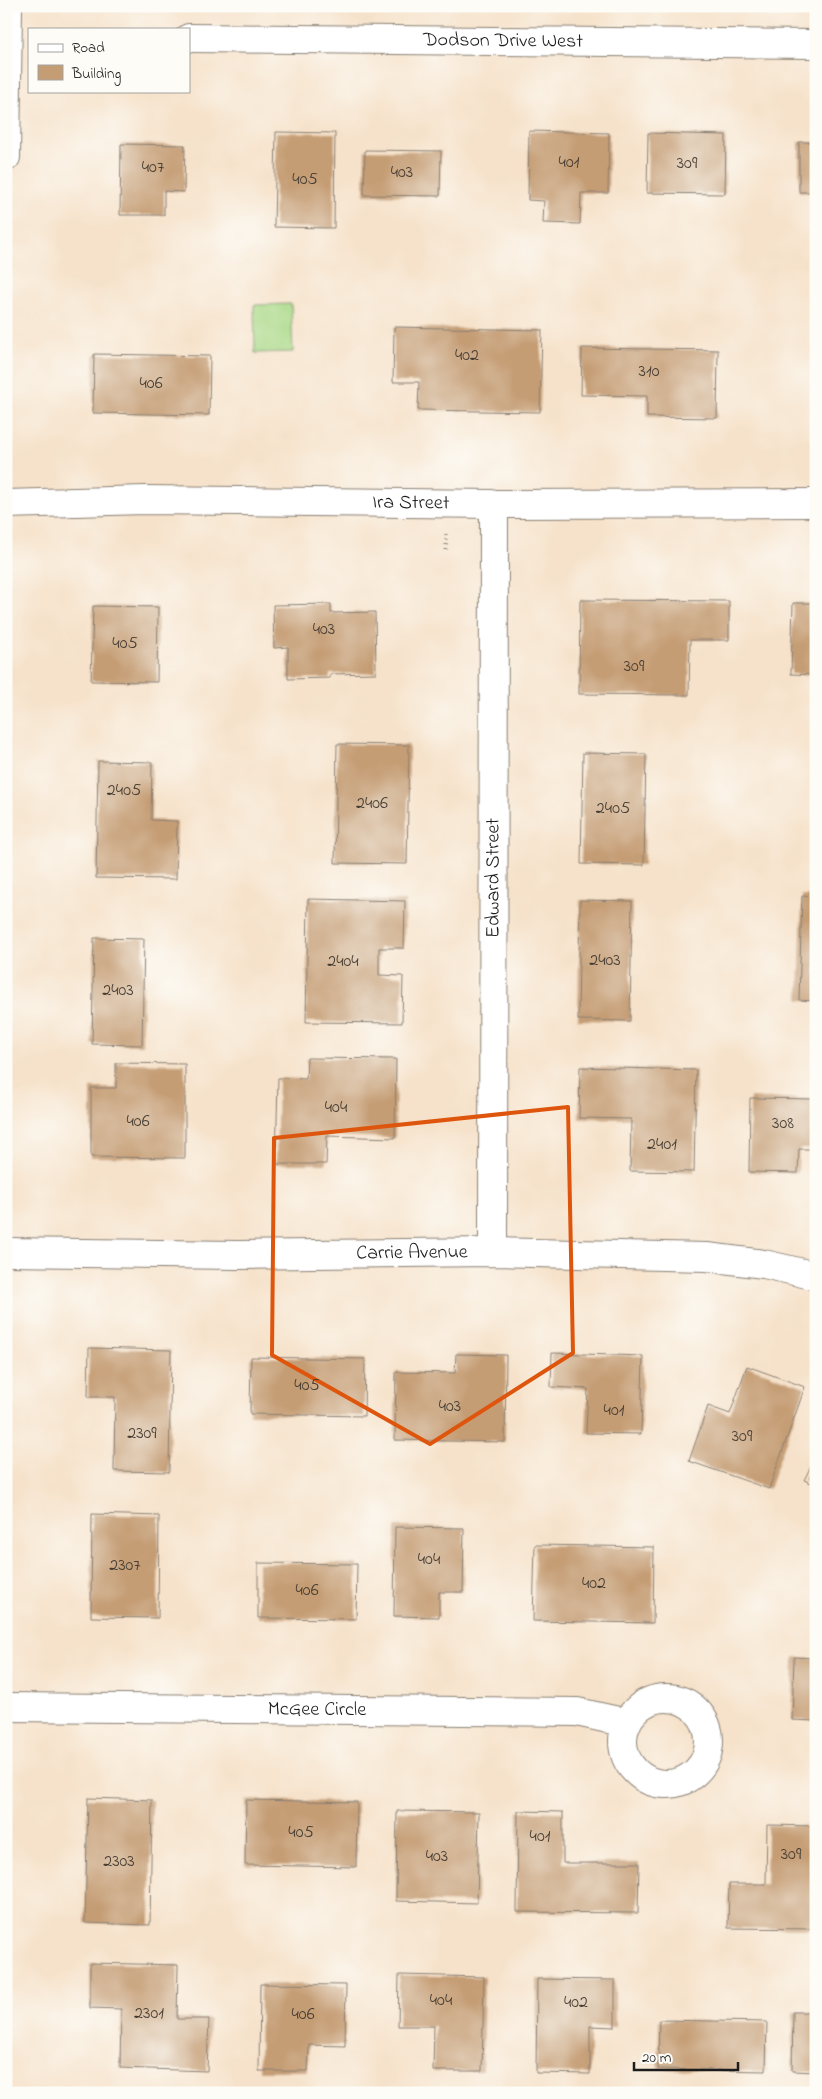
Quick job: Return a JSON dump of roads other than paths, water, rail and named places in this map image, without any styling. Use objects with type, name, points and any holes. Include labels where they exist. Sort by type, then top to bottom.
[{"type":"street","points":[[6,158],[14,42],[8,6]]},
{"type":"street","name":"Dodson Drive West","points":[[190,38],[816,44]]},
{"type":"street","name":"Ira Street","points":[[6,504],[145,500],[494,504],[816,503]]},
{"type":"street","name":"Edward Street","points":[[492,1252],[494,504]]},
{"type":"street","name":"Carrie Avenue","points":[[6,1252],[237,1255],[492,1252],[707,1257],[764,1264],[816,1276]]},
{"type":"street","name":"McGee Circle","points":[[6,1706],[578,1712],[628,1723]]}]
